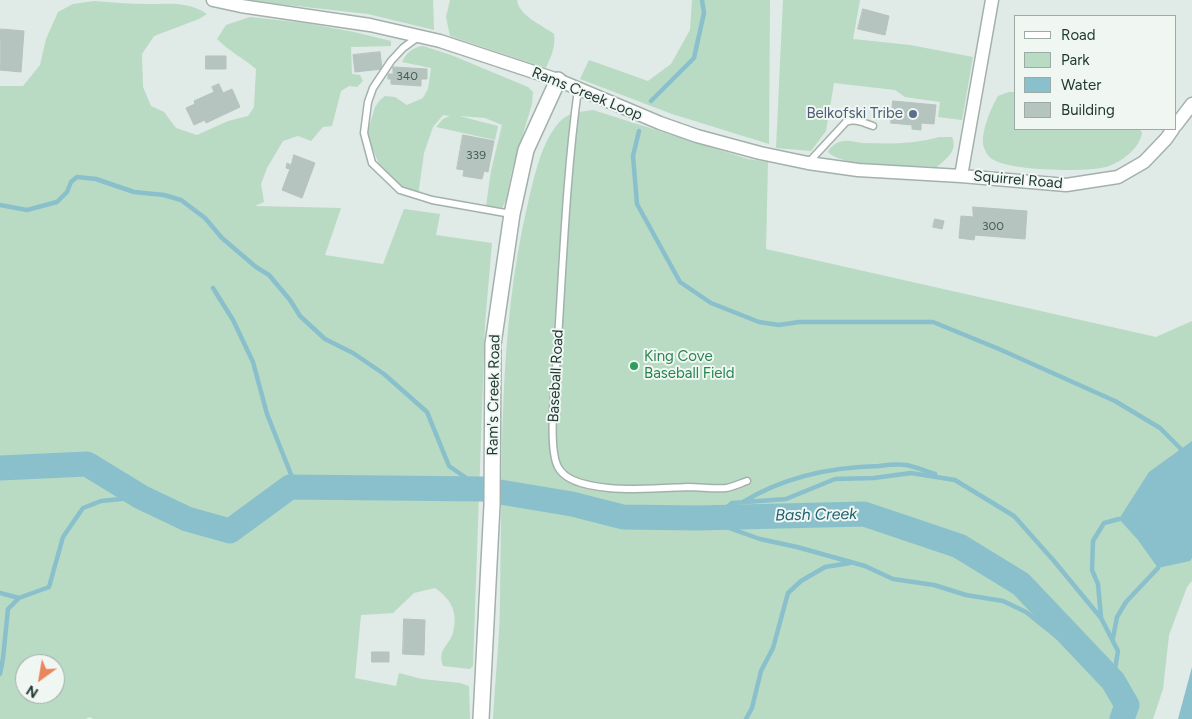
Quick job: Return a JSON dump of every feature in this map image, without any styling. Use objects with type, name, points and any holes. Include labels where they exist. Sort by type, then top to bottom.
[{"type":"street","name":"Rams Creek Loop","points":[[213,0],[241,6],[370,25],[440,41],[558,80],[660,123],[697,136],[760,153],[808,163],[858,170],[962,176]]},
{"type":"street","name":"Squirrel Road","points":[[992,0],[962,176],[1066,185],[1118,177],[1144,162],[1172,130]]},
{"type":"street","name":"Ram's Creek Road","points":[[481,719],[492,505],[493,344],[512,214],[526,150],[558,80]]},
{"type":"street","points":[[1177,124],[1192,104]]},
{"type":"lane","points":[[418,37],[391,60],[373,88],[368,102],[364,133],[372,163],[400,190],[432,200],[512,214]]},
{"type":"lane","name":"Baseball Road","points":[[578,89],[572,134],[559,302],[553,426],[553,446],[558,468],[572,480],[600,487],[727,488],[747,480]]},
{"type":"lane","points":[[808,163],[846,122],[850,120],[858,121],[873,126]]},
{"type":"green space","points":[[243,0],[433,0],[434,30],[368,14]]},
{"type":"green space","points":[[450,0],[517,0],[526,15],[554,34],[554,47],[546,68],[450,36],[446,17]]},
{"type":"green space","points":[[692,0],[770,0],[769,144],[672,114],[580,79],[589,60],[648,81],[671,64],[690,30]]},
{"type":"green space","points":[[783,0],[860,0],[853,39],[910,45],[973,57],[962,120],[938,117],[940,102],[905,97],[895,90],[834,83],[826,131],[811,151],[776,148]]},
{"type":"green space","points":[[94,1],[133,4],[178,4],[193,7],[207,14],[199,19],[154,36],[142,54],[143,87],[151,106],[164,112],[176,128],[197,135],[228,121],[248,116],[254,107],[256,69],[217,39],[226,25],[250,17],[305,23],[391,41],[391,46],[351,47],[352,74],[360,75],[363,81],[357,87],[349,86],[341,91],[332,126],[323,127],[311,141],[298,136],[283,141],[267,168],[261,184],[264,202],[255,206],[341,208],[325,255],[383,264],[404,209],[440,214],[436,235],[492,243],[485,324],[473,666],[470,669],[443,666],[442,652],[453,633],[455,619],[452,607],[446,597],[435,588],[414,593],[393,613],[361,615],[355,678],[396,686],[399,673],[422,679],[460,683],[469,686],[470,719],[93,719],[90,717],[85,719],[0,719],[0,86],[23,86],[40,65],[46,39],[58,12],[73,4]]},
{"type":"green space","points":[[423,46],[451,55],[528,87],[533,92],[532,104],[511,174],[506,200],[501,210],[486,206],[491,171],[502,125],[485,118],[459,116],[498,126],[495,140],[436,127],[443,119],[450,116],[443,115],[433,127],[424,153],[418,196],[405,193],[381,168],[372,148],[368,131],[375,107],[385,96],[395,97],[407,105],[423,98],[428,89],[431,68],[402,62],[410,51]]},
{"type":"green space","points":[[1014,92],[1014,130],[1140,130],[1142,132],[1141,138],[1126,157],[1109,166],[1099,168],[1050,170],[1001,163],[987,154],[983,144],[984,130],[998,96]]},
{"type":"green space","points":[[593,110],[748,159],[768,162],[766,249],[1156,337],[1192,321],[1192,581],[1187,587],[1169,635],[1163,689],[1153,719],[493,719],[500,613],[502,449],[506,350],[518,252],[540,157],[548,139],[556,126],[565,117],[574,113]]},
{"type":"green space","points":[[939,137],[952,137],[954,146],[951,154],[937,167],[863,164],[837,157],[828,152],[834,145],[844,141],[901,143]]},
{"type":"water","points":[[1192,441],[1192,558],[1190,561],[1158,568],[1138,540],[1119,519],[1149,472]]},
{"type":"water","points":[[1192,667],[1192,719],[1178,719]]},
{"type":"building","points":[[863,9],[889,16],[885,35],[858,29]]},
{"type":"building","points":[[1,29],[24,31],[21,72],[0,70]]},
{"type":"building","points":[[380,52],[382,69],[355,72],[353,55]]},
{"type":"building","points":[[206,56],[226,56],[226,69],[206,69]]},
{"type":"building","points":[[393,67],[427,69],[427,79],[421,79],[421,86],[391,84],[388,74],[393,74]]},
{"type":"building","points":[[219,84],[223,93],[232,89],[240,107],[206,123],[205,120],[194,125],[186,108],[195,104],[194,101],[214,92],[212,87]]},
{"type":"building","name":"Belkofski Tribe","points":[[893,101],[936,105],[934,124],[921,123],[921,130],[912,129],[912,125],[891,123]]},
{"type":"building","points":[[463,135],[494,141],[488,172],[484,171],[482,179],[463,176],[464,170],[457,169]]},
{"type":"building","points":[[294,155],[315,163],[302,198],[282,190],[290,169],[286,168],[287,163],[291,165]]},
{"type":"building","points":[[973,207],[1027,211],[1025,239],[975,235],[974,240],[959,238],[961,216],[973,217]]},
{"type":"building","points":[[935,219],[944,221],[942,229],[933,227]]},
{"type":"building","points":[[404,619],[425,620],[424,655],[403,654]]},
{"type":"building","points":[[372,652],[389,652],[389,662],[372,662]]},
{"type":"waterway","points":[[651,101],[694,58],[704,13],[702,0]]},
{"type":"waterway","points":[[639,131],[633,156],[637,204],[680,282],[711,303],[759,322],[779,325],[799,322],[933,322],[999,349],[1115,401],[1160,428],[1181,449]]},
{"type":"waterway","points":[[0,205],[27,210],[57,202],[67,192],[71,182],[77,177],[96,179],[134,192],[164,195],[181,200],[205,218],[222,238],[256,267],[269,275],[290,300],[300,316],[325,339],[353,353],[384,374],[427,412],[449,466],[482,489]]},
{"type":"waterway","points":[[213,288],[233,320],[253,362],[267,414],[296,487]]},
{"type":"waterway","name":"Bash Creek","points":[[0,468],[87,464],[141,497],[187,519],[230,531],[290,487],[482,489],[572,504],[623,517],[698,518],[864,514],[959,546],[1021,584],[1113,681],[1127,705],[1122,719]]},
{"type":"waterway","points":[[743,502],[759,493],[791,480],[826,471],[906,465],[935,474]]},
{"type":"waterway","points":[[1100,668],[1087,661],[1026,612],[1003,601],[966,595],[934,585],[893,579],[865,566],[760,539],[729,528],[715,517],[732,503],[786,499],[835,479],[874,478],[911,473],[955,480],[1014,516],[1101,618],[1118,651],[1113,681]]},
{"type":"waterway","points":[[0,674],[8,609],[19,598],[49,587],[63,537],[83,508],[101,501],[141,497]]},
{"type":"waterway","points":[[1101,617],[1098,584],[1092,570],[1093,541],[1104,523],[1119,519]]},
{"type":"waterway","points":[[746,719],[752,708],[761,671],[773,648],[788,593],[801,581],[825,567],[850,563]]},
{"type":"waterway","points":[[1113,638],[1117,617],[1126,602],[1158,568]]},
{"type":"waterway","points":[[0,593],[19,598]]},
{"type":"place","name":"Belkofski Tribe","points":[[913,114]]},
{"type":"place","name":"King Cove Baseball Field","points":[[634,366]]}]
